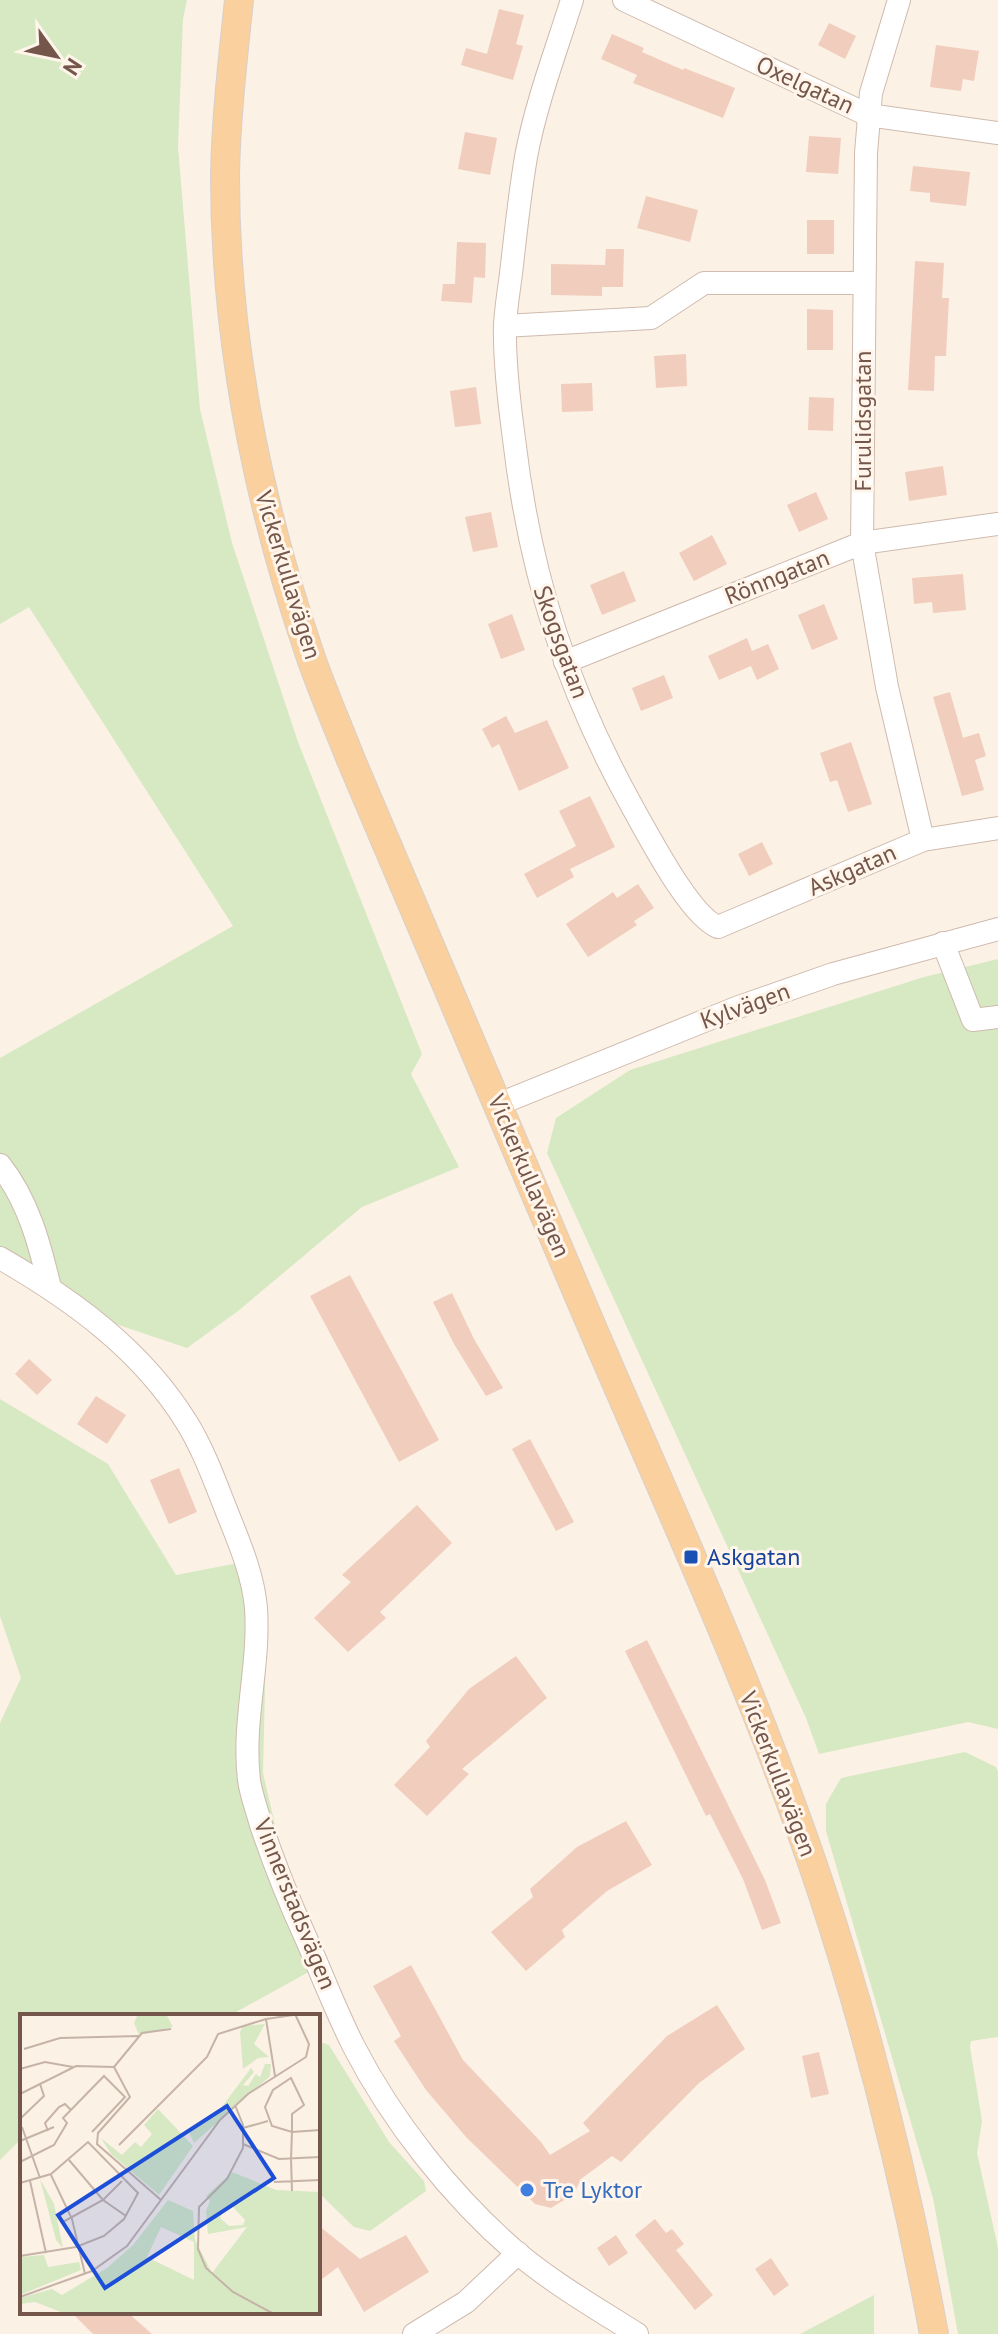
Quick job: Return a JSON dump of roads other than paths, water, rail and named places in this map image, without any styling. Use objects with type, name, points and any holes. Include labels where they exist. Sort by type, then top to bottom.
[{"type":"main road","name":"Vickerkullavägen","points":[[239,0],[225,175],[228,265],[240,370],[259,480],[310,654],[351,760],[677,1522],[753,1705],[802,1835],[877,2069],[903,2177],[934,2334]]},
{"type":"street","name":"Skogsgatan","points":[[572,0],[543,90],[527,155],[505,326],[521,499],[536,572],[565,662],[597,737],[655,848],[712,925]]},
{"type":"street","name":"Oxelgatan","points":[[624,0],[868,115],[998,133]]},
{"type":"street","name":"Furulidsgatan","points":[[899,0],[871,93],[868,115],[862,543],[887,687],[923,840]]},
{"type":"street","points":[[505,326],[651,318],[704,283],[864,283]]},
{"type":"street","name":"Rönngatan","points":[[565,662],[862,543],[998,524]]},
{"type":"street","name":"Askgatan","points":[[712,925],[725,926],[923,840],[998,828]]},
{"type":"street","name":"Kylvägen","points":[[499,1104],[749,1003],[833,974],[998,929]]},
{"type":"street","points":[[943,943],[973,1020],[998,1017]]},
{"type":"street","points":[[0,1165],[11,1179],[28,1213],[50,1288]]},
{"type":"street","name":"Vinnerstadsvägen","points":[[0,1258],[50,1288],[111,1334],[143,1365],[188,1424],[208,1464],[241,1548],[252,1586],[256,1645],[247,1733],[249,1780],[278,1875],[353,2045],[382,2096],[447,2181],[518,2253],[637,2334]]},
{"type":"street","points":[[414,2334],[466,2302],[518,2253]]},
{"type":"place","name":"Askgatan","points":[[691,1557]]},
{"type":"place","name":"Tre Lyktor","points":[[527,2190]]}]
